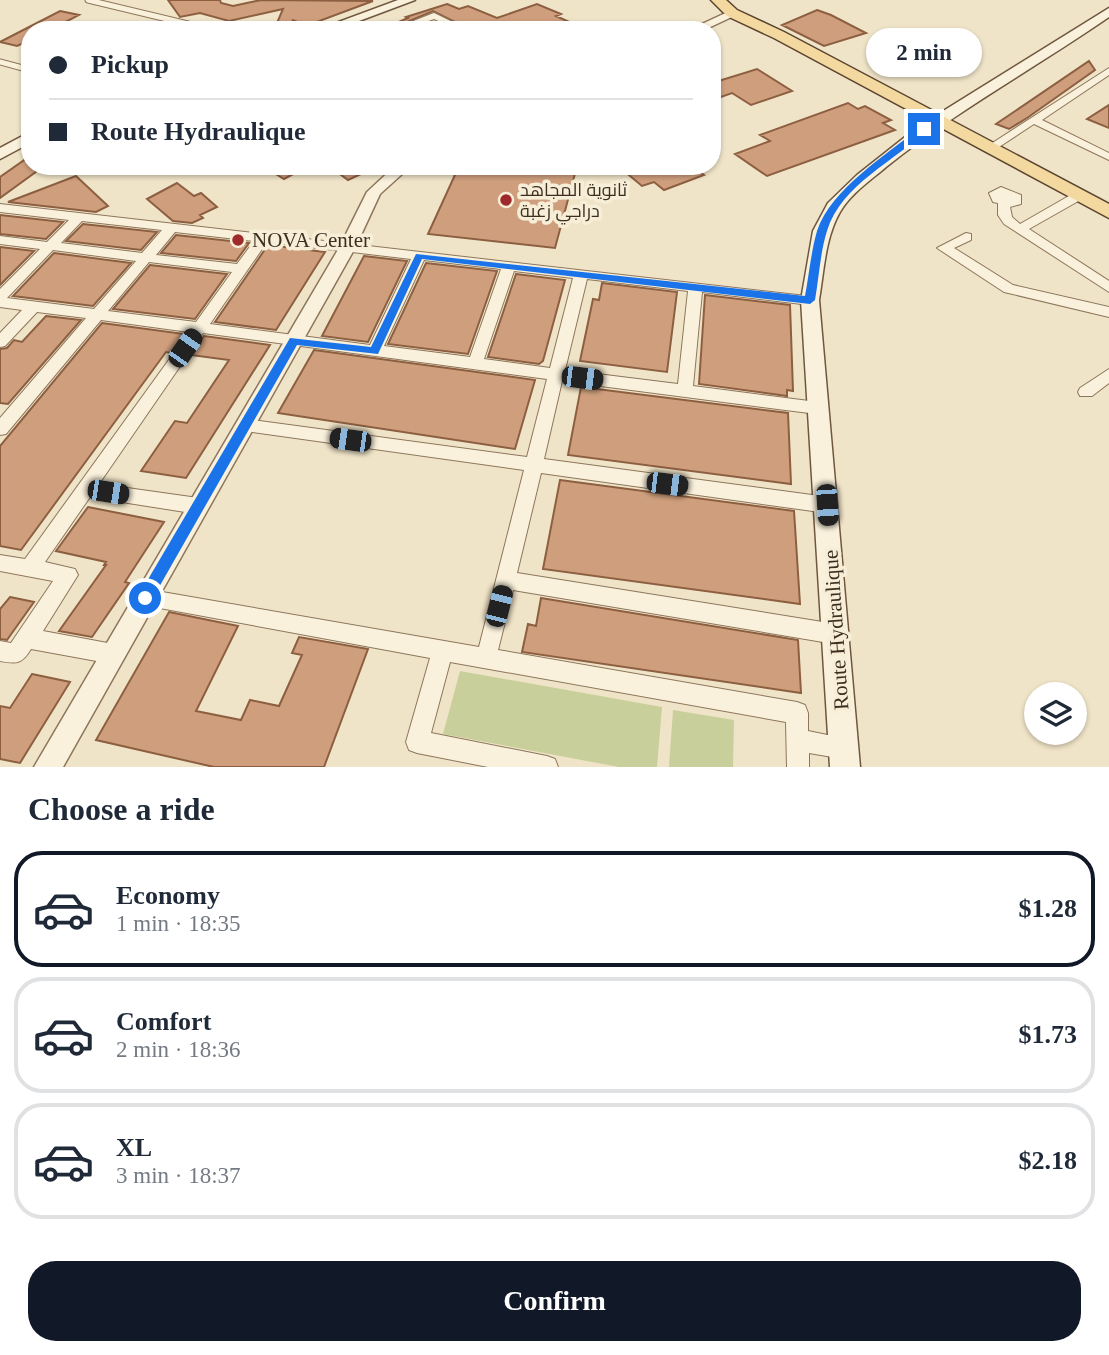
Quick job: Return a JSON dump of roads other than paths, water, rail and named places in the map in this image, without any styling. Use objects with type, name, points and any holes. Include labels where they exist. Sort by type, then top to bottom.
[{"type":"main road","points":[[349,21],[410,0]]},
{"type":"main road","points":[[718,0],[732,13],[1109,212]]},
{"type":"main road","name":"Route Hydraulique","points":[[845,758],[810,300],[822,231],[834,207],[900,147],[1109,12]]},
{"type":"main road","points":[[0,154],[21,141]]},
{"type":"street","points":[[714,21],[732,13]]},
{"type":"street","points":[[420,21],[434,16],[445,21]]},
{"type":"street","points":[[989,149],[1103,80],[1109,71]]},
{"type":"street","points":[[1034,120],[1109,157]]},
{"type":"street","points":[[48,767],[347,248],[374,192],[394,175]]},
{"type":"street","points":[[1020,229],[1078,197]]},
{"type":"street","points":[[1004,202],[1003,214],[1008,222],[1109,287]]},
{"type":"street","points":[[0,208],[810,300]]},
{"type":"street","points":[[0,297],[79,217]]},
{"type":"street","points":[[0,429],[6,414],[97,315],[171,228]]},
{"type":"street","points":[[966,237],[944,248],[1009,289],[1109,312]]},
{"type":"street","points":[[30,568],[263,238]]},
{"type":"street","points":[[0,240],[241,269]]},
{"type":"street","points":[[374,351],[419,256]]},
{"type":"street","points":[[475,364],[509,266]]},
{"type":"street","points":[[486,658],[581,274]]},
{"type":"street","points":[[685,391],[695,287]]},
{"type":"street","points":[[0,302],[817,408]]},
{"type":"street","points":[[0,342],[33,307]]},
{"type":"street","points":[[1086,392],[1109,375]]},
{"type":"street","points":[[245,425],[534,467],[827,505]]},
{"type":"street","points":[[86,489],[198,506]]},
{"type":"street","points":[[0,563],[68,575],[16,653],[0,650]]},
{"type":"street","points":[[506,580],[835,634]]},
{"type":"street","points":[[145,598],[797,713],[798,767]]},
{"type":"street","points":[[26,638],[113,654]]},
{"type":"street","points":[[443,650],[417,742],[547,767]]},
{"type":"street","points":[[798,740],[845,758]]},
{"type":"lane","points":[[88,0],[174,21]]},
{"type":"lane","points":[[107,5],[117,0]]},
{"type":"lane","points":[[0,62],[21,68]]},
{"type":"place","name":"ثانوية المجاهد دراجي زغبة","points":[[506,200]]},
{"type":"place","name":"NOVA Center","points":[[238,240]]}]
